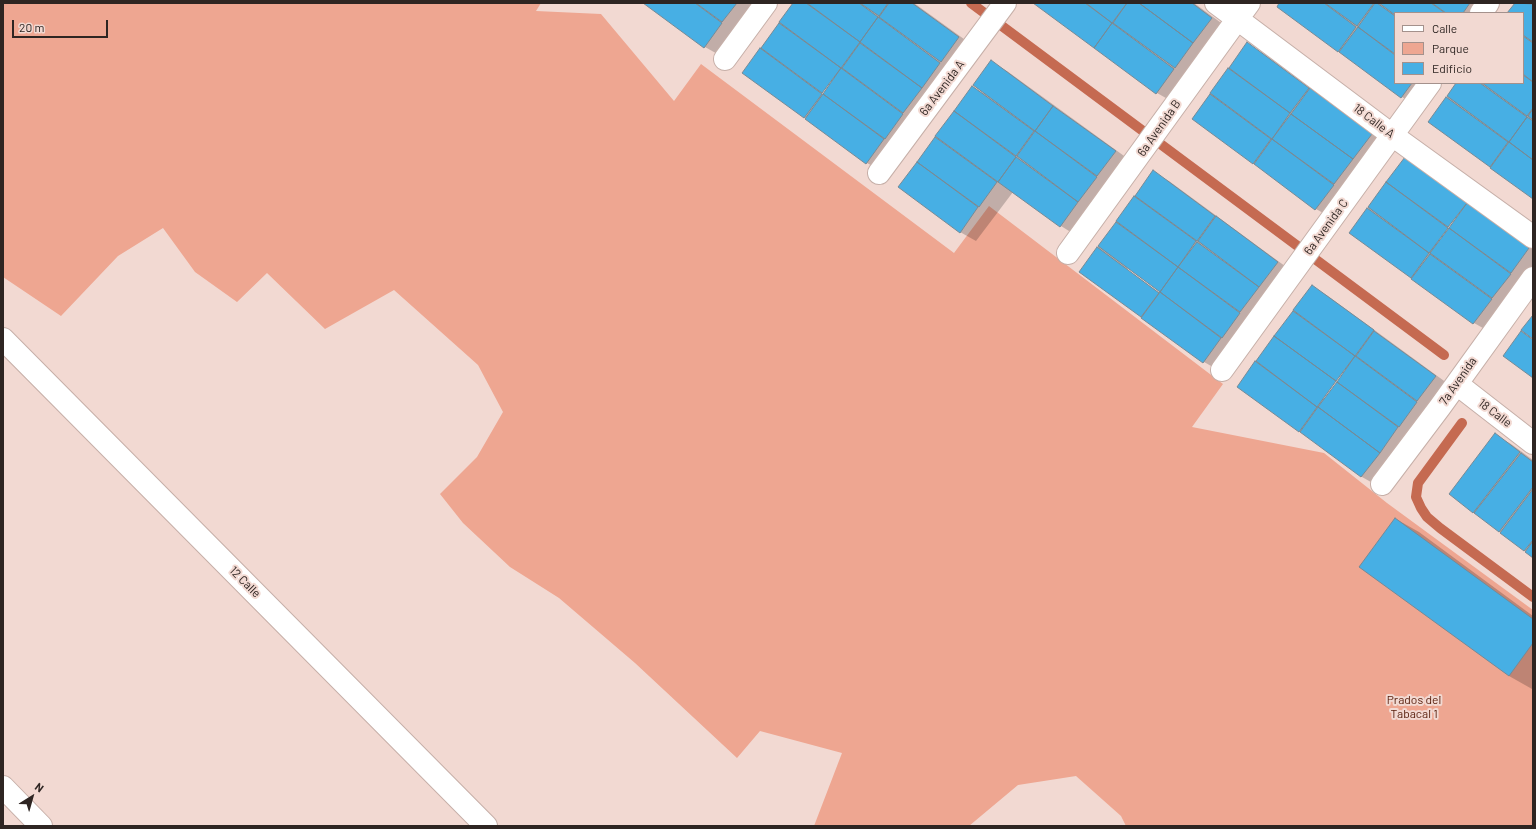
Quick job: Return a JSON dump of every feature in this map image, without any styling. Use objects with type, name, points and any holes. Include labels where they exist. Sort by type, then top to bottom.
[{"type":"street","points":[[725,59],[766,3]]},
{"type":"street","name":"6a Avenida A","points":[[879,173],[1005,3]]},
{"type":"street","name":"18 Calle A","points":[[1216,3],[1243,11],[1392,135],[1533,237]]},
{"type":"street","points":[[1482,12],[1488,3]]},
{"type":"street","name":"6a Avenida B","points":[[1068,253],[1243,11]]},
{"type":"street","name":"6a Avenida C","points":[[1222,370],[1429,84]]},
{"type":"street","name":"7a Avenida","points":[[1382,484],[1457,384],[1533,278]]},
{"type":"street","name":"12 Calle","points":[[3,339],[486,826]]},
{"type":"street","name":"18 Calle","points":[[1457,384],[1533,443]]},
{"type":"street","points":[[3,787],[41,826]]},
{"type":"green space","name":"Prados del Tabacal 1","points":[[3,3],[541,3],[536,11],[601,14],[674,101],[701,64],[954,253],[989,206],[1223,384],[1192,427],[1324,453],[1387,503],[1533,610],[1533,826],[1126,826],[1121,816],[1076,776],[1018,785],[969,826],[814,826],[842,753],[760,731],[737,758],[635,663],[559,598],[510,567],[463,523],[440,494],[477,457],[503,412],[478,365],[394,290],[325,329],[267,273],[237,302],[195,272],[163,228],[118,256],[61,316],[3,277]]},
{"type":"building","points":[[643,3],[695,3],[722,23],[704,48]]},
{"type":"building","points":[[696,3],[737,3],[722,22]]},
{"type":"building","points":[[793,3],[806,3],[860,42],[841,68],[779,22]]},
{"type":"building","points":[[807,3],[859,3],[878,17],[860,42]]},
{"type":"building","points":[[860,3],[888,3],[879,16]]},
{"type":"building","points":[[889,3],[912,3],[959,37],[941,62],[879,17]]},
{"type":"building","points":[[1033,3],[1085,3],[1112,23],[1094,48]]},
{"type":"building","points":[[1086,3],[1127,3],[1112,23]]},
{"type":"building","points":[[1127,3],[1139,3],[1193,43],[1175,68],[1113,23]]},
{"type":"building","points":[[1139,3],[1192,3],[1212,18],[1193,43]]},
{"type":"building","points":[[1279,3],[1324,3],[1356,27],[1338,52],[1277,7]]},
{"type":"building","points":[[1325,3],[1374,3],[1357,26]]},
{"type":"building","points":[[1375,3],[1394,15],[1394,53],[1358,27]]},
{"type":"building","points":[[1379,3],[1431,3],[1444,12],[1394,12],[1394,14]]},
{"type":"building","points":[[1432,3],[1470,3],[1464,12],[1445,12]]},
{"type":"building","points":[[1515,3],[1533,4],[1533,42],[1524,36],[1524,12],[1508,12]]},
{"type":"building","points":[[878,17],[940,63],[922,88],[860,42]]},
{"type":"building","points":[[779,23],[841,68],[822,93],[761,48]]},
{"type":"building","points":[[1112,23],[1174,69],[1156,94],[1094,48]]},
{"type":"building","points":[[1358,27],[1394,54],[1394,84],[1411,84],[1401,98],[1339,52]]},
{"type":"building","points":[[1524,37],[1533,43],[1533,82],[1524,75]]},
{"type":"building","points":[[1247,42],[1309,88],[1290,113],[1229,68]]},
{"type":"building","points":[[860,43],[922,88],[903,113],[842,68]]},
{"type":"building","points":[[760,48],[822,94],[804,118],[742,73]]},
{"type":"building","points":[[991,60],[1053,106],[1035,131],[973,85]]},
{"type":"building","points":[[841,68],[903,114],[885,139],[823,94]]},
{"type":"building","points":[[1228,68],[1290,113],[1272,139],[1210,93]]},
{"type":"building","points":[[1524,76],[1533,82],[1533,108],[1527,116],[1483,84],[1524,84]]},
{"type":"building","points":[[1455,84],[1481,84],[1527,117],[1509,142],[1447,96]]},
{"type":"building","points":[[972,86],[1034,131],[1016,156],[954,111]]},
{"type":"building","points":[[1310,88],[1372,134],[1353,159],[1291,114]]},
{"type":"building","points":[[823,94],[884,139],[866,164],[805,119]]},
{"type":"building","points":[[1210,94],[1271,139],[1253,164],[1192,119]]},
{"type":"building","points":[[1446,97],[1508,142],[1490,167],[1428,122]]},
{"type":"building","points":[[1053,106],[1116,151],[1097,176],[1035,131]]},
{"type":"building","points":[[1533,109],[1533,120],[1528,116]]},
{"type":"building","points":[[954,111],[1016,157],[998,182],[935,136]]},
{"type":"building","points":[[1291,114],[1353,159],[1334,184],[1272,139]]},
{"type":"building","points":[[1527,117],[1533,121],[1533,160],[1509,142]]},
{"type":"building","points":[[1035,131],[1097,177],[1078,202],[1017,156]]},
{"type":"building","points":[[935,137],[997,182],[979,207],[917,162]]},
{"type":"building","points":[[1272,139],[1334,185],[1315,210],[1254,164]]},
{"type":"building","points":[[1509,142],[1533,160],[1533,199],[1490,168]]},
{"type":"building","points":[[1016,157],[1078,202],[1060,227],[998,182]]},
{"type":"building","points":[[1405,157],[1467,203],[1448,227],[1386,182]]},
{"type":"building","points":[[917,162],[978,207],[960,233],[898,187]]},
{"type":"building","points":[[1153,170],[1215,216],[1197,241],[1135,196]]},
{"type":"building","points":[[1386,182],[1448,228],[1429,253],[1368,207]]},
{"type":"building","points":[[1134,196],[1196,241],[1178,267],[1116,221]]},
{"type":"building","points":[[1467,203],[1529,248],[1511,273],[1449,228]]},
{"type":"building","points":[[1367,208],[1429,253],[1411,278],[1349,233]]},
{"type":"building","points":[[1216,216],[1278,262],[1259,287],[1198,241]]},
{"type":"building","points":[[1116,222],[1178,267],[1160,292],[1098,246]]},
{"type":"building","points":[[1449,228],[1511,274],[1492,298],[1430,253]]},
{"type":"building","points":[[1197,242],[1259,287],[1240,312],[1178,267]]},
{"type":"building","points":[[1097,247],[1159,293],[1141,317],[1079,272]]},
{"type":"building","points":[[1430,254],[1492,299],[1473,324],[1411,279]]},
{"type":"building","points":[[1178,267],[1240,313],[1222,338],[1160,292]]},
{"type":"building","points":[[1312,285],[1374,330],[1355,356],[1293,310]]},
{"type":"building","points":[[1160,292],[1221,338],[1203,363],[1141,318]]},
{"type":"building","points":[[1293,311],[1355,356],[1336,381],[1274,336]]},
{"type":"building","points":[[1533,315],[1533,339],[1521,330]]},
{"type":"building","points":[[1374,331],[1436,376],[1417,401],[1356,356]]},
{"type":"building","points":[[1521,331],[1533,340],[1533,378],[1503,356]]},
{"type":"building","points":[[1274,336],[1336,381],[1317,407],[1256,361]]},
{"type":"building","points":[[1355,356],[1417,402],[1399,427],[1337,382]]},
{"type":"building","points":[[1255,361],[1317,407],[1299,432],[1237,387]]},
{"type":"building","points":[[1337,382],[1398,427],[1380,453],[1318,407]]},
{"type":"building","points":[[1318,407],[1380,453],[1361,477],[1300,432]]},
{"type":"building","points":[[1495,433],[1520,452],[1473,513],[1449,494]]},
{"type":"building","points":[[1521,453],[1533,462],[1533,487],[1499,532],[1474,513]]},
{"type":"building","points":[[1533,489],[1533,540],[1524,551],[1500,533]]},
{"type":"building","points":[[1395,518],[1533,619],[1533,643],[1509,676],[1359,567]]},
{"type":"building","points":[[1533,541],[1533,558],[1525,552]]},
{"type":"waterway","points":[[971,3],[1444,355]]},
{"type":"waterway","points":[[1462,423],[1418,483],[1416,497],[1427,517],[1533,597]]}]
